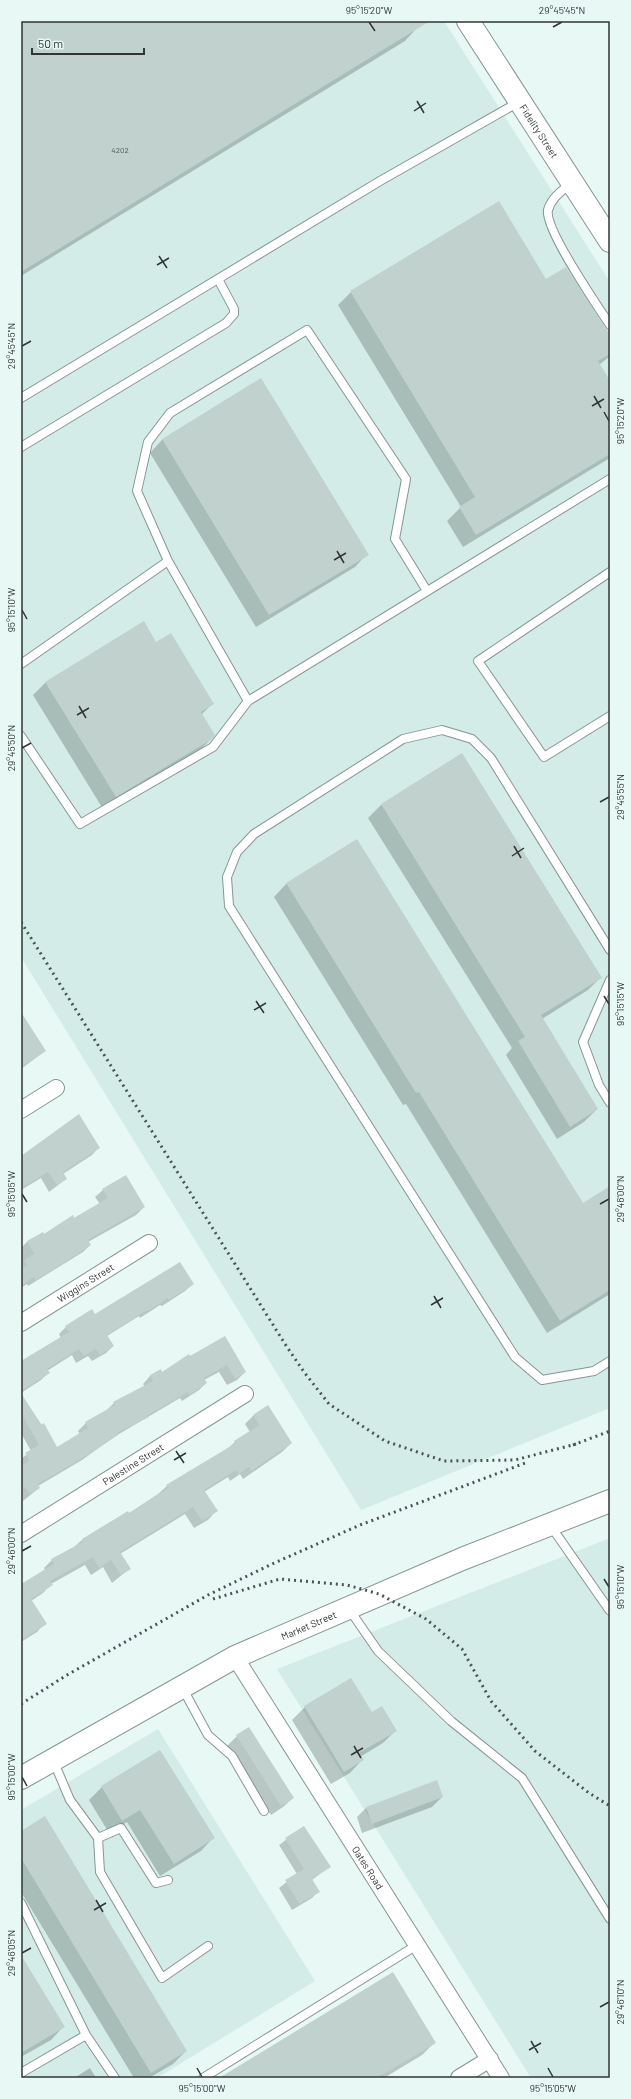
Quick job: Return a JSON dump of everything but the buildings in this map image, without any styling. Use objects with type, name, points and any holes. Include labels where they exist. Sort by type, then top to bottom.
[{"type":"main road","name":"Fidelity Street","points":[[468,21],[610,242]]},
{"type":"main road","name":"Market Street","points":[[21,1778],[181,1686],[235,1657],[347,1607],[610,1501]]},
{"type":"street","points":[[21,1110],[56,1088]]},
{"type":"street","name":"Wiggins Street","points":[[21,1323],[149,1243]]},
{"type":"street","name":"Palestine Street","points":[[21,1534],[245,1394]]},
{"type":"street","name":"Oates Road","points":[[235,1657],[501,2078]]},
{"type":"street","points":[[459,2078],[490,2059]]},
{"type":"lane","points":[[21,398],[380,181],[520,102]]},
{"type":"lane","points":[[572,182],[552,201],[548,212],[550,223],[570,260],[610,326]]},
{"type":"lane","points":[[21,447],[226,323],[234,314],[234,309],[218,279]]},
{"type":"lane","points":[[248,701],[168,561],[137,491],[148,442],[170,413],[307,330],[406,479],[395,540],[427,591]]},
{"type":"lane","points":[[21,736],[80,824],[213,747],[248,701],[610,479]]},
{"type":"lane","points":[[21,664],[168,561]]},
{"type":"lane","points":[[610,572],[478,661],[544,757],[610,716]]},
{"type":"lane","points":[[610,950],[491,758],[472,739],[442,730],[403,739],[254,834],[237,852],[227,878],[230,906],[514,1357],[542,1380],[594,1371],[610,1361]]},
{"type":"lane","points":[[610,980],[583,1042],[599,1085],[610,1103]]},
{"type":"lane","points":[[550,1524],[607,1599],[610,1611]]},
{"type":"lane","points":[[347,1607],[384,1656],[451,1721],[522,1778],[610,1919]]},
{"type":"lane","points":[[181,1686],[208,1735],[232,1756],[264,1811]]},
{"type":"lane","points":[[52,1759],[70,1800],[98,1838],[100,1872],[162,1978],[208,1946]]},
{"type":"lane","points":[[98,1838],[122,1828],[156,1883],[168,1880]]},
{"type":"lane","points":[[21,1903],[86,2035],[115,2078]]},
{"type":"lane","points":[[203,2078],[417,1944]]},
{"type":"lane","points":[[21,2073],[86,2035]]},
{"type":"shaded area","points":[[21,21],[444,21],[610,282],[610,1408],[361,1510],[21,957]]},
{"type":"shaded area","points":[[610,1538],[610,2078],[531,2078],[277,1669]]},
{"type":"shaded area","points":[[158,1729],[315,1981],[157,2078],[21,2078],[21,1810]]},
{"type":"railway","points":[[21,922],[285,1344],[304,1372],[329,1404],[385,1441],[444,1461],[515,1460],[576,1444]]},
{"type":"railway","points":[[573,1445],[610,1431]]},
{"type":"railway","points":[[21,1704],[67,1675],[208,1595],[272,1564],[360,1525],[528,1462]]},
{"type":"railway","points":[[213,1599],[280,1579],[347,1585],[379,1594],[426,1619],[462,1649],[491,1701],[535,1751],[589,1793],[610,1806]]}]
